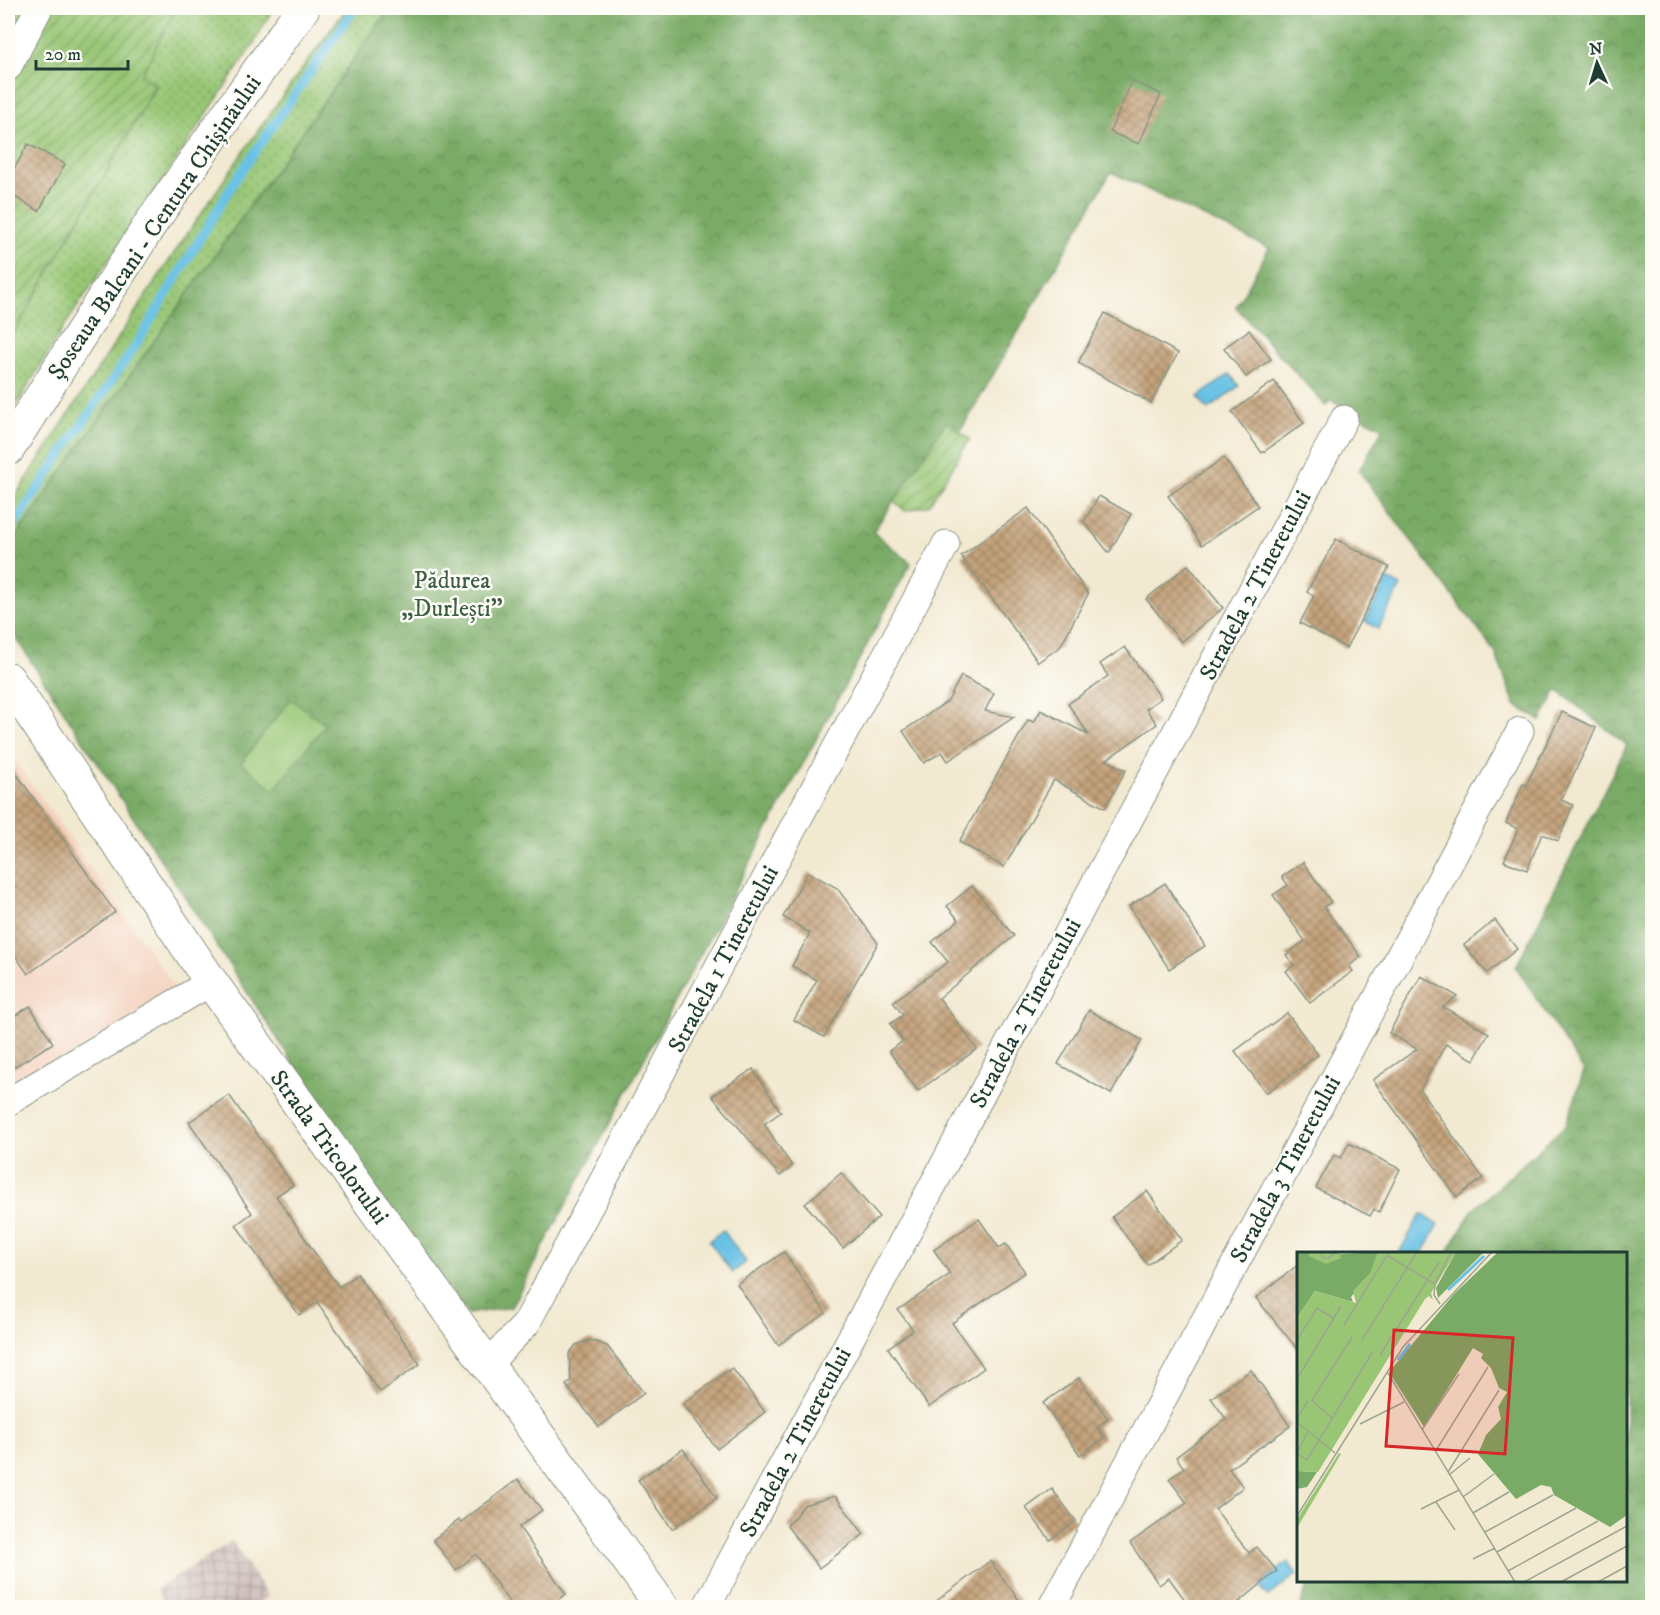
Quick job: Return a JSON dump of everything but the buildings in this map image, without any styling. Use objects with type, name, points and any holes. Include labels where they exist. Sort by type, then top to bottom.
[{"type":"main road","name":"Șoseaua Balcani - Centura Chișinăului","points":[[8,449],[151,223],[303,8]]},
{"type":"main road","name":"Strada Tricolorului","points":[[8,679],[211,982],[663,1608]]},
{"type":"street","points":[[8,67],[39,8]]},
{"type":"street","name":"Stradela 2 Tineretului","points":[[706,1608],[1344,419]]},
{"type":"street","name":"Stradela 1 Tineretului","points":[[487,1365],[526,1324],[946,544]]},
{"type":"street","name":"Stradela 3 Tineretului","points":[[1051,1608],[1520,731]]},
{"type":"street","points":[[8,1101],[211,982]]},
{"type":"shaded area","points":[[8,751],[179,993],[8,1089]]},
{"type":"shaded area","points":[[232,1541],[268,1597],[251,1607],[168,1607],[156,1589]]},
{"type":"green space","points":[[8,8],[176,8],[141,76],[156,85],[8,343]]},
{"type":"green space","points":[[176,8],[273,8],[253,45],[63,328],[8,419],[8,343],[156,86],[140,76]]},
{"type":"green space","points":[[347,8],[390,8],[8,548],[8,508],[215,192]]},
{"type":"green space","name":"Pădurea „Durlești”","points":[[390,8],[1652,8],[1652,1607],[1300,1607],[1309,1582],[1627,1582],[1627,1252],[1448,1252],[1472,1211],[1566,1125],[1584,1071],[1516,967],[1627,745],[1557,690],[1541,721],[1515,705],[1495,652],[1359,471],[1383,428],[1330,400],[1326,406],[1236,307],[1269,248],[1111,172],[960,432],[946,423],[873,532],[911,563],[511,1307],[468,1314],[380,1196],[8,626],[8,548]]},
{"type":"green space","points":[[946,422],[970,439],[929,505],[905,511],[894,501]]},
{"type":"green space","points":[[291,699],[325,725],[274,790],[241,763]]},
{"type":"water","points":[[1230,374],[1239,386],[1208,410],[1198,397]]},
{"type":"water","points":[[1387,579],[1401,586],[1378,629],[1365,621]]},
{"type":"water","points":[[1421,1214],[1439,1224],[1424,1252],[1400,1252]]},
{"type":"water","points":[[723,1230],[746,1262],[732,1273],[709,1241]]},
{"type":"water","points":[[1288,1562],[1297,1574],[1268,1596],[1259,1585]]},
{"type":"waterway","points":[[8,533],[136,345],[234,182],[355,8]]}]
